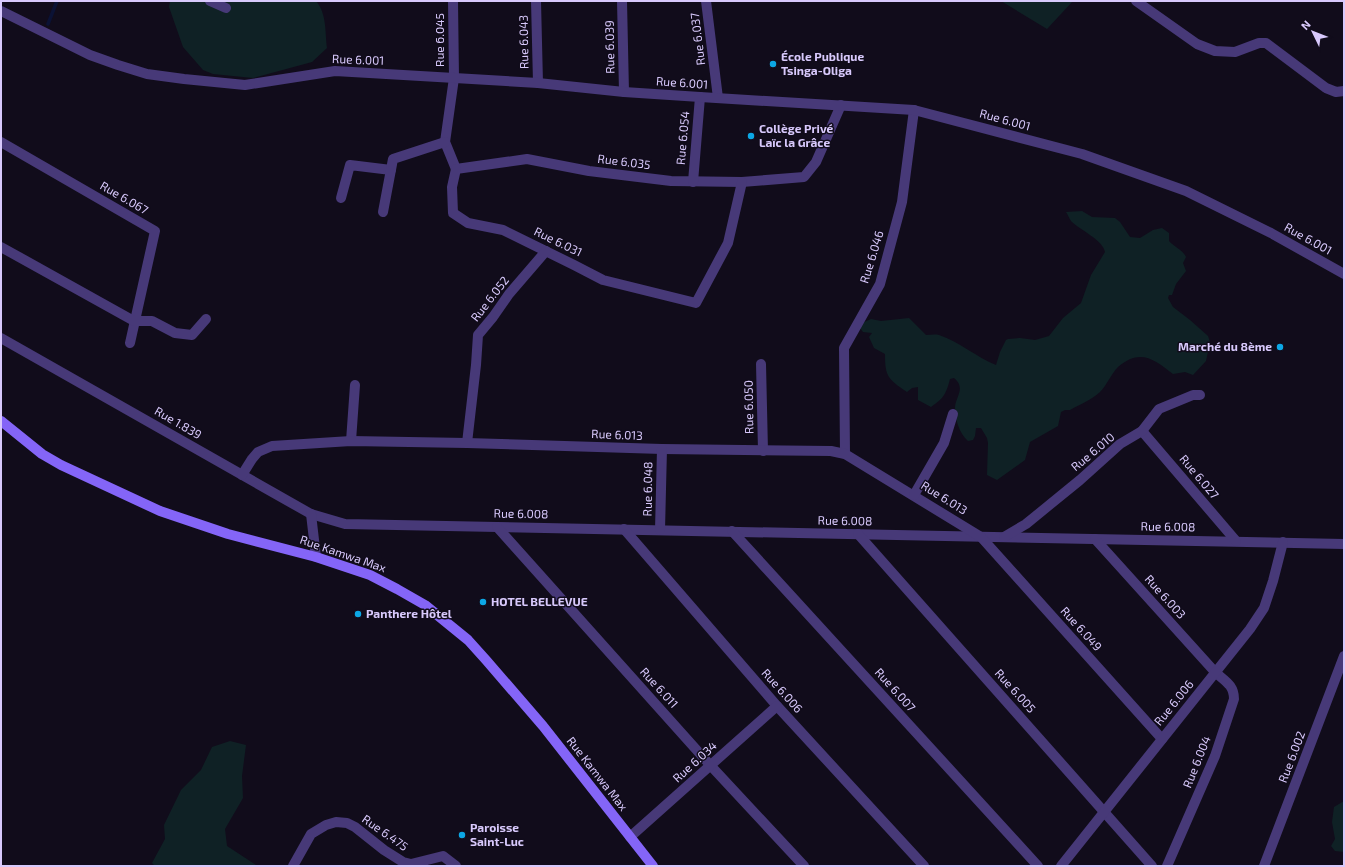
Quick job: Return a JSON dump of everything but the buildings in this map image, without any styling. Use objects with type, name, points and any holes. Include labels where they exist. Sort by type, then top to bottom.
[{"type":"main road","name":"Rue Kamwa Max","points":[[1,421],[42,454],[62,465],[160,511],[228,534],[316,557],[370,575],[424,605],[468,640],[543,726],[653,866]]},
{"type":"street","points":[[210,1],[226,8]]},
{"type":"street","name":"Rue 6.045","points":[[453,1],[454,78]]},
{"type":"street","name":"Rue 6.043","points":[[536,1],[538,83]]},
{"type":"street","name":"Rue 6.039","points":[[622,1],[624,92]]},
{"type":"street","name":"Rue 6.037","points":[[706,1],[718,98]]},
{"type":"street","points":[[1136,1],[1197,44],[1215,51],[1235,52],[1259,43],[1266,43],[1326,88],[1336,92],[1344,92]]},
{"type":"street","name":"Rue 6.001","points":[[1,11],[90,55],[147,74],[245,85],[335,71],[538,83],[624,92],[914,110],[1082,154],[1186,191],[1271,233],[1344,274]]},
{"type":"street","points":[[454,78],[445,142],[456,170]]},
{"type":"street","name":"Rue 6.054","points":[[693,182],[700,97]]},
{"type":"street","name":"Rue 6.035","points":[[456,170],[527,159],[589,171],[671,181],[742,182],[804,176],[816,162],[841,105]]},
{"type":"street","name":"Rue 6.046","points":[[845,454],[844,348],[880,284],[902,202],[914,110]]},
{"type":"street","name":"Rue 6.067","points":[[1,142],[154,231],[130,343]]},
{"type":"street","points":[[383,212],[394,159],[445,142]]},
{"type":"street","points":[[341,198],[350,165],[391,170]]},
{"type":"street","name":"Rue 6.031","points":[[456,170],[452,187],[452,213],[468,223],[504,230],[603,280],[696,303],[728,243],[742,182]]},
{"type":"street","points":[[1,247],[134,321],[152,321],[175,333],[192,335],[206,319]]},
{"type":"street","name":"Rue 6.052","points":[[467,443],[478,335],[509,294],[546,251]]},
{"type":"street","name":"Rue 1.839","points":[[1,338],[311,514],[344,524]]},
{"type":"street","name":"Rue 6.050","points":[[761,364],[763,451]]},
{"type":"street","points":[[351,441],[355,385]]},
{"type":"street","name":"Rue 6.010","points":[[1004,537],[1026,524],[1080,480],[1120,444],[1142,431],[1159,409],[1193,395],[1200,395]]},
{"type":"street","points":[[914,495],[944,443],[953,414]]},
{"type":"street","name":"Rue 6.027","points":[[1142,431],[1236,542]]},
{"type":"street","name":"Rue 6.013","points":[[242,475],[258,452],[272,446],[351,441],[763,451],[831,450],[845,454],[981,536]]},
{"type":"street","name":"Rue 6.048","points":[[660,530],[662,449]]},
{"type":"street","points":[[311,514],[316,557]]},
{"type":"street","name":"Rue 6.008","points":[[344,524],[1344,544]]},
{"type":"street","name":"Rue 6.011","points":[[496,527],[711,766],[804,866]]},
{"type":"street","name":"Rue 6.006","points":[[624,529],[777,706],[924,866]]},
{"type":"street","name":"Rue 6.007","points":[[732,531],[1038,866]]},
{"type":"street","name":"Rue 6.005","points":[[858,534],[1152,866]]},
{"type":"street","name":"Rue 6.049","points":[[981,536],[1162,739]]},
{"type":"street","name":"Rue 6.003","points":[[1095,539],[1215,672]]},
{"type":"street","name":"Rue 6.006","points":[[1061,866],[1250,629],[1264,608],[1283,542]]},
{"type":"street","name":"Rue 6.002","points":[[1264,866],[1344,656]]},
{"type":"street","name":"Rue 6.004","points":[[1167,866],[1215,756],[1234,699],[1234,691],[1230,684],[1215,672]]},
{"type":"street","name":"Rue 6.034","points":[[630,837],[777,706]]},
{"type":"street","name":"Rue 6.475","points":[[293,866],[311,834],[326,824],[336,822],[347,823],[355,827],[384,850],[403,862],[412,864],[443,856],[456,866]]},
{"type":"shaded area","points":[[170,1],[316,1],[320,6],[324,17],[327,48],[312,62],[253,78],[213,74],[203,70],[183,47],[169,7]]},
{"type":"shaded area","points":[[1001,1],[1073,1],[1047,29]]},
{"type":"shaded area","points":[[1082,211],[1092,217],[1115,218],[1120,222],[1130,237],[1140,238],[1153,230],[1162,228],[1169,233],[1169,241],[1183,252],[1186,257],[1183,263],[1186,271],[1176,284],[1172,295],[1169,295],[1168,298],[1173,307],[1208,336],[1210,342],[1206,361],[1193,375],[1185,372],[1173,374],[1153,360],[1147,358],[1133,358],[1126,361],[1118,367],[1097,395],[1070,410],[1061,412],[1058,426],[1030,442],[1025,460],[997,480],[987,475],[988,443],[987,438],[981,428],[976,428],[973,440],[968,441],[958,426],[955,407],[960,389],[958,382],[954,378],[950,379],[944,395],[931,407],[918,400],[918,387],[912,388],[907,392],[889,377],[886,368],[885,354],[874,348],[869,337],[872,333],[863,332],[860,328],[860,324],[871,319],[881,321],[909,318],[926,335],[937,335],[947,338],[996,365],[1006,340],[1020,338],[1035,340],[1049,336],[1063,318],[1081,303],[1091,275],[1105,252],[1096,239],[1071,221],[1066,212]]},
{"type":"shaded area","points":[[230,741],[246,745],[242,776],[243,798],[225,829],[227,846],[256,865],[155,866],[152,863],[165,839],[164,825],[181,790],[201,770],[212,747]]},
{"type":"shaded area","points":[[1344,801],[1344,852],[1335,851],[1331,846],[1335,839],[1332,822],[1334,807]]},
{"type":"waterway","points":[[48,24],[57,1]]},
{"type":"place","name":"École Publique Tsinga-Oliga","points":[[773,64]]},
{"type":"place","name":"Collège Privé Laïc la Grâce","points":[[751,136]]},
{"type":"place","name":"Marché du 8ème","points":[[1280,347]]},
{"type":"place","name":"HOTEL BELLEVUE","points":[[483,602]]},
{"type":"place","name":"Panthere Hôtel","points":[[358,614]]},
{"type":"place","name":"Paroisse Saint-Luc","points":[[462,835]]}]
